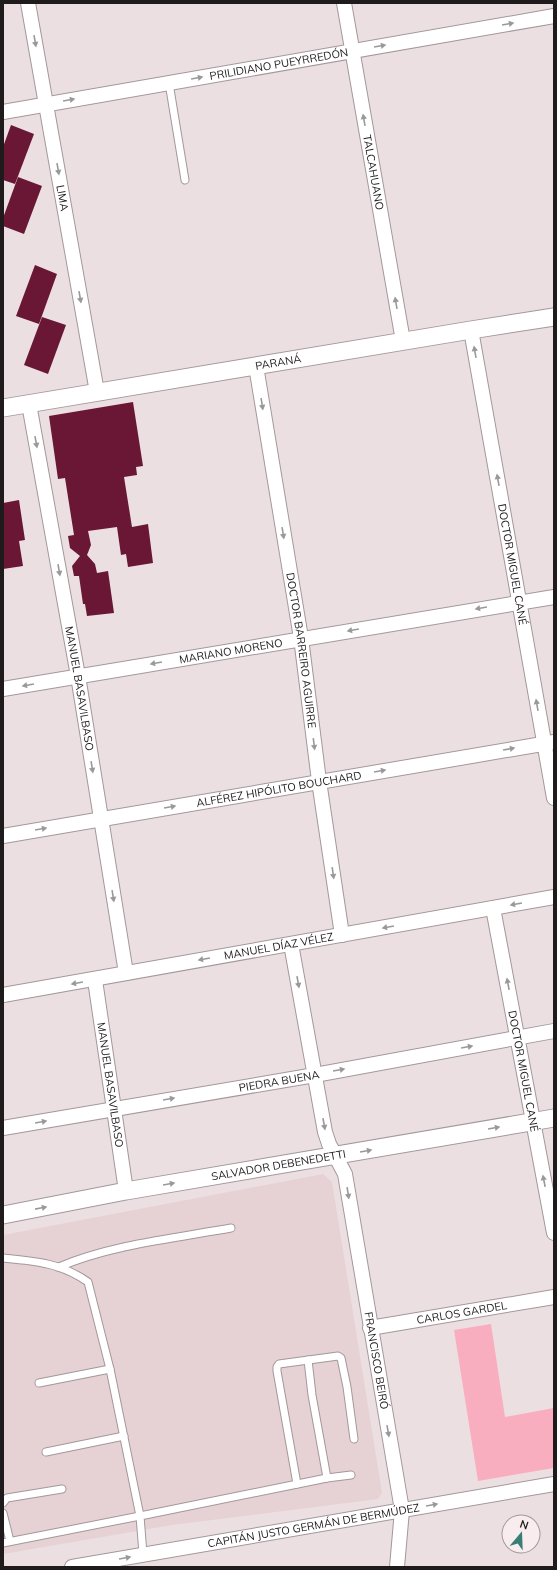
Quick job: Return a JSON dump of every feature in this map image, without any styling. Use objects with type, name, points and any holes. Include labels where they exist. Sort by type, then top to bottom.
[{"type":"street","name":"LIMA","points":[[28,3],[97,392]]},
{"type":"street","name":"TALCAHUANO","points":[[344,3],[403,341]]},
{"type":"street","name":"PRILIDIANO PUEYRREDÓN","points":[[3,112],[554,16]]},
{"type":"street","name":"PARANÁ","points":[[3,408],[403,341],[554,318]]},
{"type":"street","name":"DOCTOR MIGUEL CANÉ","points":[[471,330],[520,601],[549,742],[554,798]]},
{"type":"street","name":"DOCTOR BARREIRO AGUIRRE","points":[[256,366],[301,638],[319,781],[342,935]]},
{"type":"street","name":"MANUEL BASAVILBASO","points":[[29,404],[78,676],[126,973]]},
{"type":"street","name":"MARIANO MORENO","points":[[3,689],[520,601],[554,597]]},
{"type":"street","name":"ALFÉREZ HIPÓLITO BOUCHARD","points":[[3,836],[549,742]]},
{"type":"street","name":"MANUEL DÍAZ VÉLEZ","points":[[3,995],[554,898]]},
{"type":"street","name":"DOCTOR MIGUEL CANÉ","points":[[494,908],[554,1233]]},
{"type":"street","points":[[291,944],[325,1132],[336,1156]]},
{"type":"street","name":"MANUEL BASAVILBASO","points":[[95,980],[126,1191]]},
{"type":"street","name":"PIEDRA BUENA","points":[[3,1128],[315,1075],[554,1031]]},
{"type":"street","name":"SALVADOR DEBENEDETTI","points":[[3,1215],[126,1191],[554,1118]]},
{"type":"street","name":"FRANCISCO BEIRÓ","points":[[336,1156],[345,1174],[402,1510],[397,1567]]},
{"type":"street","name":"CARLOS GARDEL","points":[[370,1328],[554,1297]]},
{"type":"street","name":"CAPITÁN JUSTO GERMÁN DE BERMÚDEZ","points":[[72,1567],[144,1561],[402,1510],[554,1484]]},
{"type":"lane","points":[[170,83],[185,180]]},
{"type":"lane","points":[[59,1267],[115,1249],[231,1228]]},
{"type":"lane","points":[[3,1258],[36,1261],[59,1267],[88,1282],[110,1369],[124,1436],[140,1516],[144,1561]]},
{"type":"lane","points":[[297,1484],[277,1367],[279,1364],[338,1356],[341,1358],[347,1387],[354,1439]]},
{"type":"lane","points":[[308,1360],[312,1395],[327,1478]]},
{"type":"lane","points":[[38,1383],[110,1369]]},
{"type":"lane","points":[[46,1452],[124,1436]]},
{"type":"lane","points":[[3,1513],[6,1542],[327,1478],[351,1475]]},
{"type":"lane","points":[[3,1504],[7,1498],[62,1489]]},
{"type":"shaded area","points":[[323,1174],[332,1182],[382,1493],[378,1499],[172,1525],[3,1554],[3,1235]]},
{"type":"shaded area","points":[[491,1324],[505,1417],[554,1408],[554,1468],[478,1481],[454,1330]]},
{"type":"building","points":[[11,125],[34,134],[15,184],[3,180],[3,147]]},
{"type":"building","points":[[18,177],[42,186],[24,234],[3,226],[3,218]]},
{"type":"building","points":[[35,265],[57,274],[39,324],[16,316]]},
{"type":"building","points":[[42,317],[66,325],[48,374],[24,365]]},
{"type":"building","points":[[133,402],[143,466],[136,467],[137,475],[124,477],[132,527],[148,524],[153,563],[128,567],[126,554],[121,555],[117,527],[88,531],[91,545],[87,555],[95,564],[97,573],[108,571],[114,613],[87,616],[85,604],[83,604],[79,576],[74,576],[72,566],[80,556],[70,548],[68,536],[74,535],[65,478],[58,479],[49,416]]},
{"type":"building","points":[[19,500],[25,540],[19,541],[23,566],[3,569],[3,503]]}]
